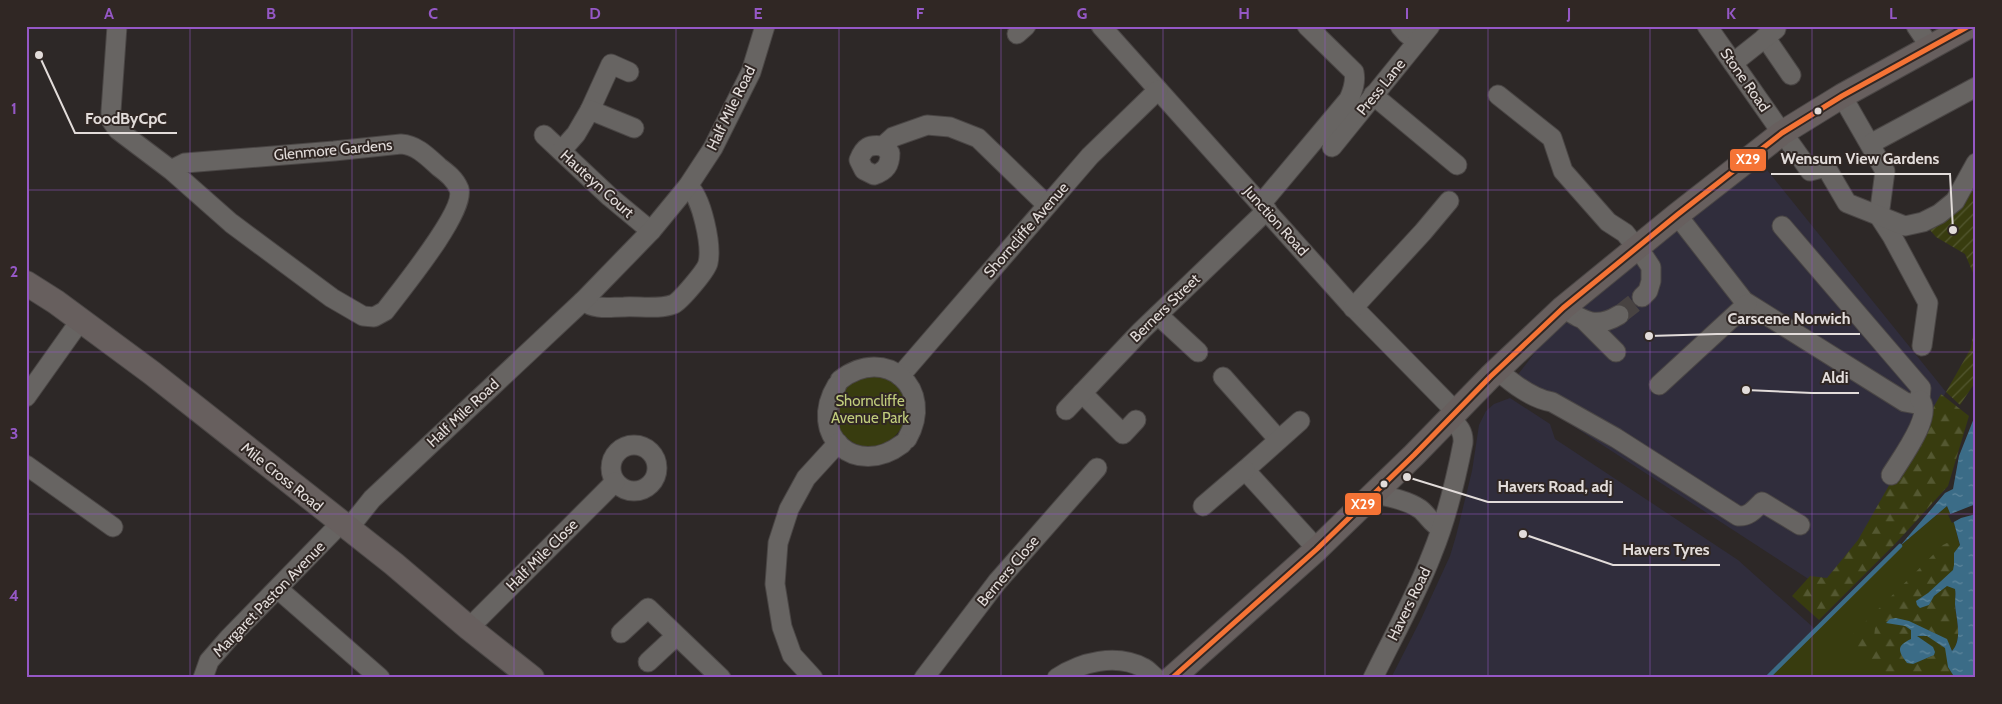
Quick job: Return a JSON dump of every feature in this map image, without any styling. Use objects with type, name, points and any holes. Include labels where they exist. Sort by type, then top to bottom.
[{"type":"main road","points":[[1172,678],[1317,549],[1497,370],[1563,308],[1677,215],[1842,96],[1969,26]]},
{"type":"main road","name":"Mile Cross Road","points":[[26,283],[152,373],[394,564],[469,628],[532,678]]},
{"type":"street","name":"Glenmore Gardens","points":[[117,26],[111,120],[118,130],[171,170],[231,223],[332,298],[363,316],[374,317],[385,311],[403,288],[450,222],[458,206],[460,191],[453,179],[410,144],[185,164],[171,170]]},
{"type":"street","name":"Half Mile Road","points":[[344,526],[583,301],[651,231],[688,186],[713,148],[751,72],[765,26]]},
{"type":"street","name":"Junction Road","points":[[1100,26],[1453,415]]},
{"type":"street","name":"Press Lane","points":[[1332,148],[1430,26]]},
{"type":"street","name":"Stone Road","points":[[1707,26],[1810,172],[1826,167],[1847,203],[1879,216]]},
{"type":"street","points":[[1916,26],[1931,48]]},
{"type":"street","name":"Berners Street","points":[[1066,410],[1264,207],[1349,99],[1353,92],[1354,72],[1311,28]]},
{"type":"street","points":[[1733,63],[1771,33],[1791,74]]},
{"type":"street","points":[[561,151],[576,134],[590,110],[611,64],[629,72]]},
{"type":"street","points":[[1870,144],[1976,87]]},
{"type":"street","name":"Shorncliffe Avenue","points":[[900,376],[1046,205],[1095,151],[1158,90]]},
{"type":"street","points":[[1498,95],[1552,138],[1563,171],[1608,222],[1625,233],[1651,267],[1651,281],[1648,291],[1642,297]]},
{"type":"street","points":[[1373,96],[1457,165]]},
{"type":"street","points":[[1842,96],[1885,171],[1879,216],[1892,236],[1928,303],[1917,326],[1922,346]]},
{"type":"street","points":[[590,110],[634,128]]},
{"type":"street","points":[[883,146],[893,137],[927,125],[950,127],[978,138],[1046,205]]},
{"type":"street","name":"Hauteyn Court","points":[[544,135],[624,209],[651,231]]},
{"type":"street","points":[[1879,216],[1905,226],[1923,222],[1939,214],[1956,201],[1976,163]]},
{"type":"street","points":[[583,301],[596,307],[664,306],[676,303],[704,272],[708,265],[710,254],[703,214],[693,190],[688,186]]},
{"type":"street","points":[[1354,308],[1423,232],[1449,200]]},
{"type":"street","points":[[1677,215],[1747,304],[1906,402],[1916,404],[1920,400]]},
{"type":"street","points":[[1782,226],[1921,388],[1920,400],[1924,409],[1920,426],[1891,475]]},
{"type":"street","points":[[1659,385],[1747,304]]},
{"type":"street","points":[[1563,308],[1585,321],[1616,352]]},
{"type":"street","points":[[1158,315],[1198,352]]},
{"type":"street","points":[[1585,321],[1600,324],[1619,315]]},
{"type":"street","points":[[26,397],[80,320]]},
{"type":"street","points":[[870,366],[881,367],[900,376],[910,386],[916,406],[914,427],[905,441],[891,452],[877,457],[863,457],[850,452],[838,444],[831,433],[827,421],[826,408],[838,382],[859,368],[870,366]]},
{"type":"street","points":[[1497,370],[1543,401],[1552,402],[1616,438],[1738,516],[1751,513],[1762,502],[1800,525]]},
{"type":"street","points":[[1223,378],[1278,440]]},
{"type":"street","points":[[1082,393],[1123,434],[1136,420]]},
{"type":"street","name":"Havers Road","points":[[1373,678],[1418,588],[1441,528],[1464,443],[1464,435],[1453,415]]},
{"type":"street","points":[[1203,506],[1300,420]]},
{"type":"street","points":[[813,678],[792,655],[782,627],[775,584],[778,543],[789,509],[806,478],[838,444]]},
{"type":"street","points":[[26,465],[113,527]]},
{"type":"street","name":"Berners Close","points":[[924,678],[997,582],[1097,468]]},
{"type":"street","points":[[1245,470],[1317,549]]},
{"type":"street","name":"Half Mile Close","points":[[469,628],[615,482]]},
{"type":"street","points":[[1374,494],[1405,501],[1420,509],[1436,526],[1441,528]]},
{"type":"street","name":"Margaret Paston Avenue","points":[[202,678],[209,661],[219,650],[278,589],[344,526]]},
{"type":"street","points":[[278,589],[380,678]]},
{"type":"street","points":[[621,633],[648,608],[720,678]]},
{"type":"street","points":[[648,662],[676,636]]},
{"type":"street","points":[[1057,678],[1076,666],[1093,662],[1120,661],[1143,668],[1156,678]]},
{"type":"shaded area","points":[[1759,160],[1946,392],[1830,593],[1510,385],[1555,326]]},
{"type":"shaded area","points":[[1510,398],[1550,424],[1555,439],[1738,560],[1815,629],[1767,678],[1391,678],[1450,556],[1472,471],[1479,425],[1486,411],[1494,404]]},
{"type":"green space","points":[[1970,188],[1976,191],[1976,280],[1965,254],[1936,237],[1923,222]]},
{"type":"green space","points":[[1976,313],[1976,381],[1960,405],[1946,392],[1971,348]]},
{"type":"green space","name":"Shorncliffe Avenue Park","points":[[870,373],[890,379],[896,383],[904,395],[907,408],[900,430],[882,444],[871,447],[859,445],[848,439],[836,424],[839,389]]},
{"type":"green space","points":[[1941,394],[1969,416],[1948,486],[1896,543],[1819,620],[1792,596],[1810,576],[1827,578],[1858,540]]},
{"type":"green space","points":[[1947,506],[1960,546],[1948,667],[1955,678],[1767,678],[1900,546]]},
{"type":"green space","points":[[1947,543],[1960,546],[1954,553],[1953,570],[1928,593],[1919,598],[1934,596],[1948,586],[1955,589],[1958,635],[1955,646],[1952,651],[1947,639],[1909,621],[1902,626],[1911,630],[1914,664],[1932,656],[1927,643],[1920,640],[1917,636],[1927,636],[1945,648],[1948,667],[1955,678],[1885,678],[1844,643]],"holes":[[[1872,627],[1875,628],[1874,638],[1868,640],[1865,635]]]},
{"type":"water","points":[[1976,413],[1976,678],[1955,678],[1948,667],[1945,648],[1927,636],[1917,636],[1933,647],[1934,655],[1913,664],[1907,663],[1900,649],[1903,644],[1911,639],[1911,630],[1905,626],[1886,623],[1890,619],[1896,618],[1909,621],[1947,639],[1952,651],[1955,646],[1958,635],[1955,589],[1947,586],[1934,596],[1929,605],[1920,608],[1916,601],[1928,593],[1953,570],[1954,553],[1960,545],[1947,506],[1900,546],[1945,493],[1953,489],[1959,456]]},
{"type":"pier","points":[[1976,504],[1976,514],[1961,518],[1952,523],[1948,515]]},
{"type":"waterway","points":[[1767,678],[1900,546]]},
{"type":"tunnel","points":[[1619,315],[1642,297]]},
{"type":"transit line","name":"X29","points":[[1172,678],[1317,549],[1414,455],[1490,377],[1563,308],[1782,133],[1842,96],[1969,26]]},
{"type":"place","name":"FoodByCpC","points":[[39,55]]},
{"type":"place","name":"Wensum View Gardens","points":[[1953,230]]},
{"type":"place","name":"Carscene Norwich","points":[[1649,336]]},
{"type":"place","name":"Aldi","points":[[1746,390]]},
{"type":"place","name":"Havers Road, adj","points":[[1407,477]]},
{"type":"place","name":"Havers Tyres","points":[[1523,534]]}]
